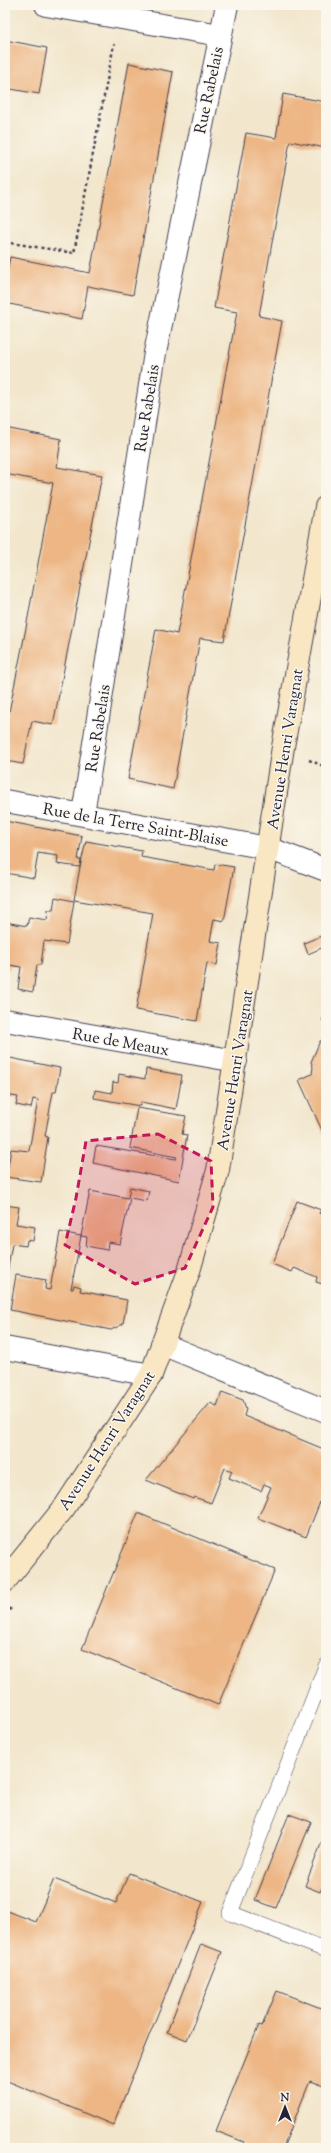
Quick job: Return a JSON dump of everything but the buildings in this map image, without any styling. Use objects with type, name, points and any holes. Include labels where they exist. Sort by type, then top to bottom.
[{"type":"street","points":[[46,5],[220,35]]},
{"type":"street","name":"Rue Rabelais","points":[[83,814],[155,354],[227,5]]},
{"type":"street","name":"Avenue Henri Varagnat","points":[[5,1580],[64,1508],[151,1375],[189,1271],[218,1170],[268,848],[326,507]]},
{"type":"street","name":"Rue de la Terre Saint-Blaise","points":[[5,801],[268,848],[326,870]]},
{"type":"street","name":"Rue de Meaux","points":[[5,1020],[236,1061]]},
{"type":"street","points":[[162,1344],[326,1411]]},
{"type":"street","points":[[5,1348],[151,1375]]},
{"type":"lane","points":[[326,1666],[230,1913],[326,1950]]},
{"type":"path","points":[[5,242],[74,254],[119,18]]},
{"type":"highlighted area","points":[[158,1134],[211,1161],[213,1207],[185,1268],[135,1284],[65,1245],[76,1198],[86,1141]]}]
